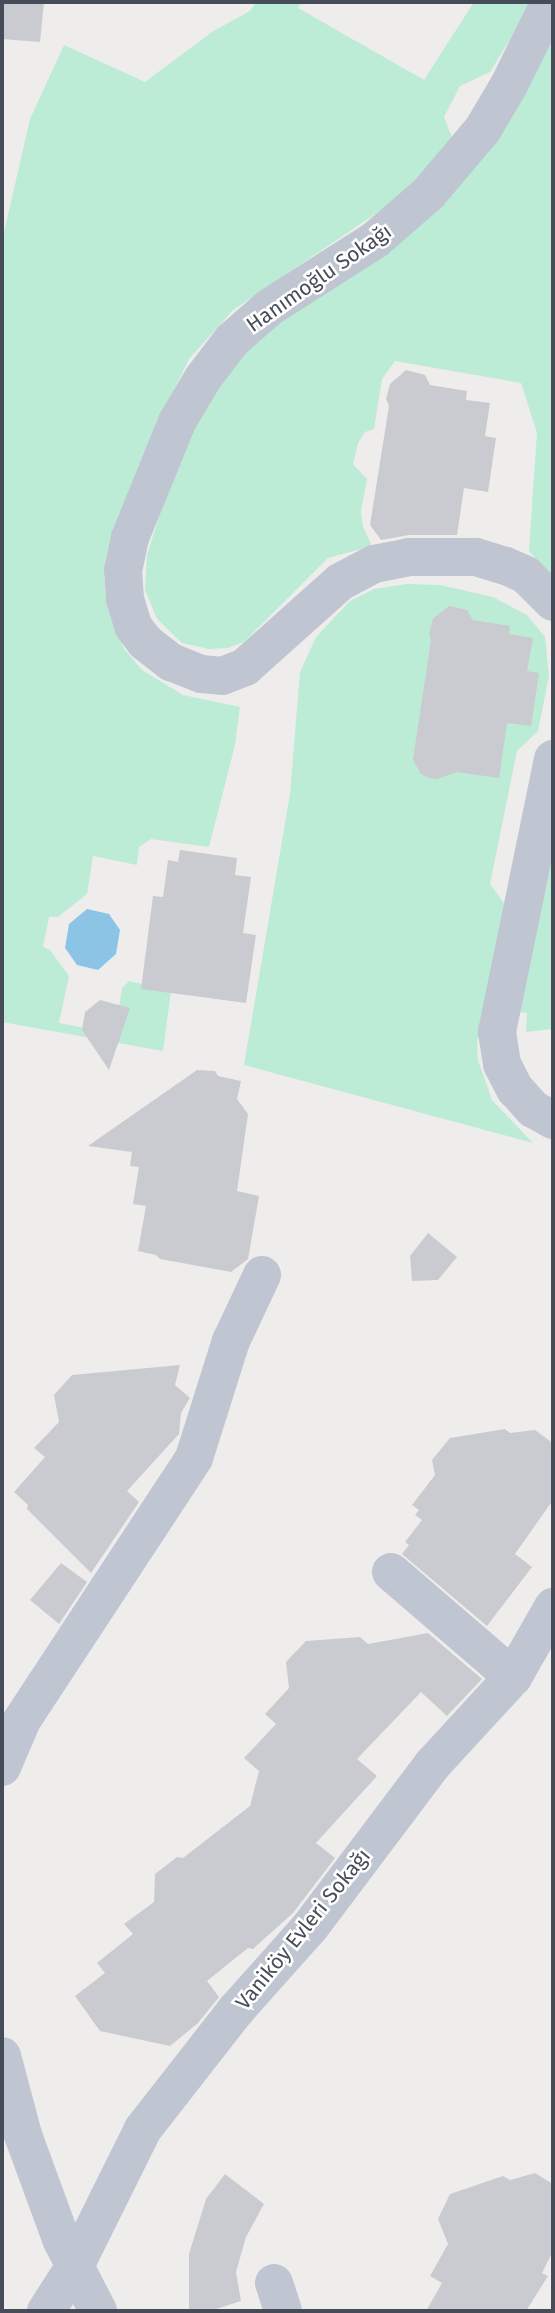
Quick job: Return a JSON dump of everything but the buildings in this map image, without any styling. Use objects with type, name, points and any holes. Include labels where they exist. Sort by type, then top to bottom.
[{"type":"street","name":"Hanımoğlu Sokağı","points":[[550,2],[509,85],[483,129],[428,194],[375,240],[270,307],[232,340],[203,378],[177,422],[139,515],[123,569],[125,599],[133,626],[145,642],[170,662],[222,676],[245,667],[340,582],[374,564],[410,557],[476,557],[526,575],[553,602]]},
{"type":"street","points":[[553,759],[498,1032],[502,1063],[515,1089],[533,1109],[553,1120]]},
{"type":"street","points":[[2,1767],[22,1720],[194,1458],[231,1341],[262,1275]]},
{"type":"street","points":[[391,1572],[513,1677]]},
{"type":"street","name":"Vaniköy Evleri Sokağı","points":[[46,2311],[75,2266],[143,2129],[236,2010],[310,1927],[432,1765],[513,1677],[553,1607]]},
{"type":"street","points":[[2,2056],[23,2135],[61,2239],[98,2311]]},
{"type":"green space","points":[[256,2],[301,2],[298,8],[424,80],[474,2],[533,2],[490,72],[460,86],[444,117],[453,140],[396,200],[233,310],[189,359],[156,427],[104,574],[106,597],[124,649],[142,670],[183,695],[240,707],[235,745],[209,847],[151,839],[139,847],[137,865],[93,856],[87,894],[58,917],[49,917],[43,947],[50,950],[69,976],[59,1023],[115,1034],[122,988],[129,981],[171,991],[163,1051],[2,1022],[2,241],[30,119],[64,45],[145,82],[212,32],[250,11]]},
{"type":"green space","points":[[553,27],[553,576],[529,551],[537,433],[521,383],[395,361],[382,379],[374,429],[365,432],[358,443],[353,464],[367,479],[361,511],[363,527],[372,546],[328,558],[244,642],[228,648],[209,649],[182,643],[157,619],[145,590],[147,555],[172,476],[205,406],[250,347],[277,323],[326,291]]},
{"type":"green space","points":[[407,584],[440,585],[493,597],[527,615],[545,637],[549,676],[538,731],[517,751],[490,884],[504,903],[477,1043],[478,1060],[492,1100],[533,1143],[244,1065],[290,794],[300,672],[316,637],[350,601],[374,589]]},
{"type":"green space","points":[[553,853],[553,1029],[526,1032],[527,1013],[518,1012]]},
{"type":"water","points":[[87,909],[109,914],[120,930],[116,954],[98,970],[77,965],[65,948],[69,924]]}]
